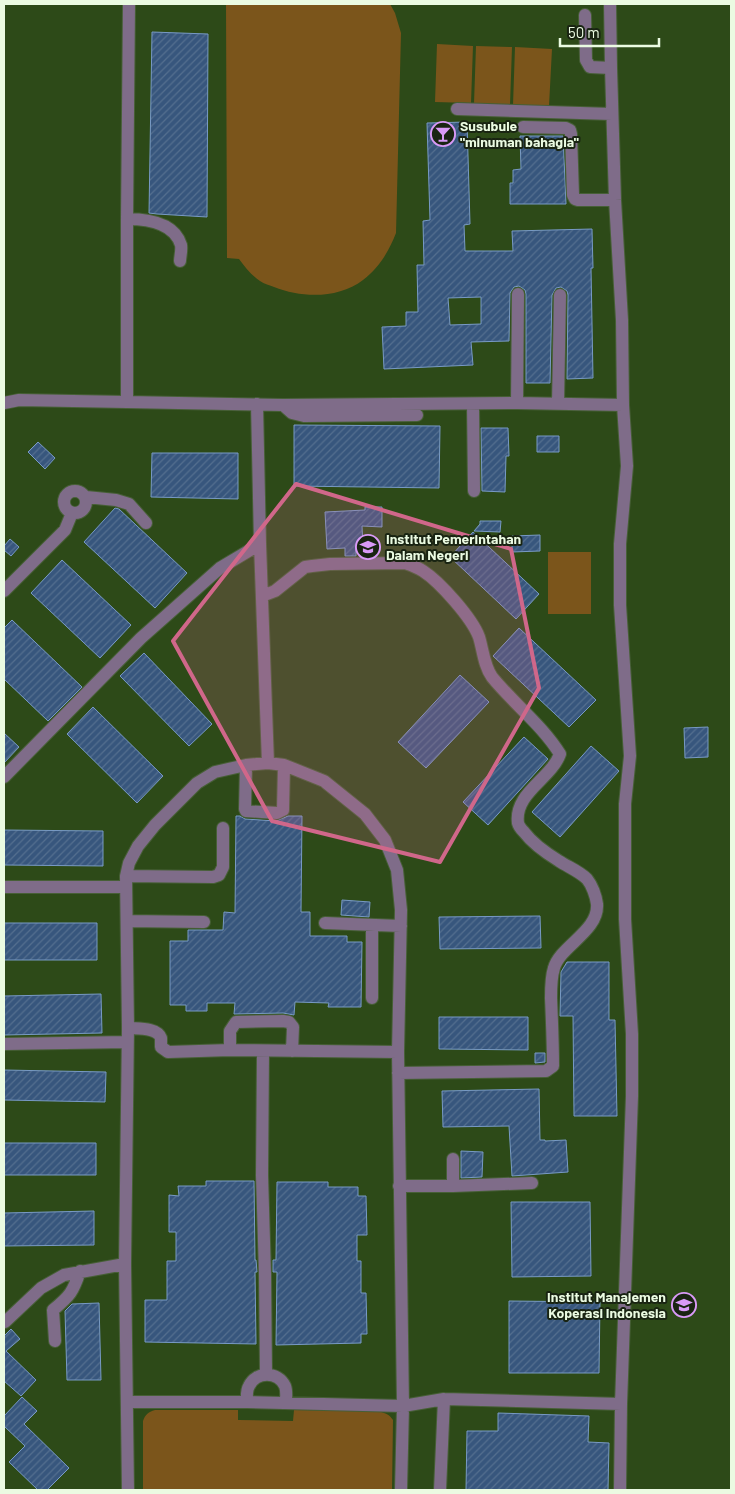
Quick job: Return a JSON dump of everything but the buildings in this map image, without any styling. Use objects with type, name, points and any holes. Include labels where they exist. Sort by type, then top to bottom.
[{"type":"street","points":[[127,402],[129,4]]},
{"type":"street","points":[[610,4],[610,68],[627,466],[620,544],[620,596],[630,756],[625,804],[625,919],[632,1034],[632,1096],[620,1490]]},
{"type":"street","points":[[585,15],[586,60],[588,65],[590,67],[610,68]]},
{"type":"street","points":[[457,109],[612,114]]},
{"type":"street","points":[[523,127],[566,128],[570,130],[573,195],[575,199],[615,200]]},
{"type":"street","points":[[127,219],[146,219],[169,229],[181,246],[180,262]]},
{"type":"street","points":[[517,403],[518,294]]},
{"type":"street","points":[[558,404],[560,295]]},
{"type":"street","points":[[4,403],[18,400],[283,405],[517,403],[623,405]]},
{"type":"street","points":[[257,404],[268,763]]},
{"type":"street","points":[[473,404],[474,491]]},
{"type":"street","points":[[283,405],[292,413],[304,416],[417,415]]},
{"type":"street","points":[[86,497],[85,507],[82,511],[72,513],[66,509],[64,504],[66,494],[71,490],[77,490],[86,497],[116,500],[129,504],[146,523]]},
{"type":"street","points":[[4,591],[65,530],[72,513]]},
{"type":"street","points":[[4,777],[141,638],[220,568],[260,544]]},
{"type":"street","points":[[262,596],[274,591],[305,567],[330,564],[405,563],[416,567],[424,572],[456,602],[475,628],[491,675],[536,723],[560,754],[557,762],[527,794],[518,813],[518,825],[530,841],[588,880],[597,904],[595,916],[591,924],[557,961],[553,969],[551,987],[553,1066],[546,1071],[398,1073]]},
{"type":"street","points":[[128,1490],[125,1264],[128,1028],[126,881],[130,863],[138,846],[155,825],[197,784],[215,772],[246,765],[268,763],[306,773],[324,781],[365,814],[385,840],[397,870],[401,926],[398,1073],[404,1406],[401,1490]]},
{"type":"street","points":[[246,765],[246,811],[277,813],[283,810],[284,766]]},
{"type":"street","points":[[4,887],[213,877],[219,875],[223,867],[222,828]]},
{"type":"street","points":[[127,921],[204,922]]},
{"type":"street","points":[[325,923],[401,926]]},
{"type":"street","points":[[372,925],[372,998]]},
{"type":"street","points":[[230,1050],[230,1031],[236,1022],[284,1021],[289,1022],[292,1027],[292,1052]]},
{"type":"street","points":[[128,1028],[157,1033],[161,1038],[161,1046],[168,1052],[230,1050],[398,1052]]},
{"type":"street","points":[[4,1044],[127,1042]]},
{"type":"street","points":[[263,1051],[262,1175],[266,1274],[266,1374]]},
{"type":"street","points":[[453,1160],[453,1186]]},
{"type":"street","points":[[399,1186],[532,1183]]},
{"type":"street","points":[[4,1322],[41,1288],[64,1275],[125,1264]]},
{"type":"street","points":[[55,1341],[53,1310],[74,1289],[80,1271]]},
{"type":"street","points":[[247,1402],[247,1389],[250,1383],[258,1376],[266,1374],[273,1375],[284,1385],[286,1402]]},
{"type":"street","points":[[127,1402],[286,1402],[404,1406],[444,1399],[622,1404]]},
{"type":"street","points":[[440,1490],[444,1399]]},
{"type":"highlighted area","points":[[296,484],[511,549],[539,688],[440,862],[272,821],[173,641]]},
{"type":"shaded area","name":"Institut Pemerintahan Dalam Negeri","points":[[4,4],[731,4],[731,1490],[4,1490]]},
{"type":"shaded area","points":[[226,4],[390,4],[395,13],[401,33],[396,233],[379,265],[363,280],[342,291],[308,295],[285,291],[257,279],[239,259],[227,258]]},
{"type":"shaded area","points":[[437,44],[473,46],[471,103],[435,102]]},
{"type":"shaded area","points":[[476,46],[512,47],[510,105],[474,103]]},
{"type":"shaded area","points":[[515,47],[552,49],[549,106],[513,105]]},
{"type":"shaded area","points":[[548,552],[591,552],[591,614],[548,614]]},
{"type":"shaded area","points":[[155,1410],[238,1410],[238,1420],[293,1421],[294,1410],[383,1412],[393,1420],[392,1490],[143,1490],[143,1421],[147,1414]]},
{"type":"place","name":"Susubule \"minuman bahagia\"","points":[[443,134]]},
{"type":"place","name":"Institut Pemerintahan Dalam Negeri","points":[[368,547]]},
{"type":"place","name":"Institut Manajemen Koperasi Indonesia","points":[[684,1305]]}]
